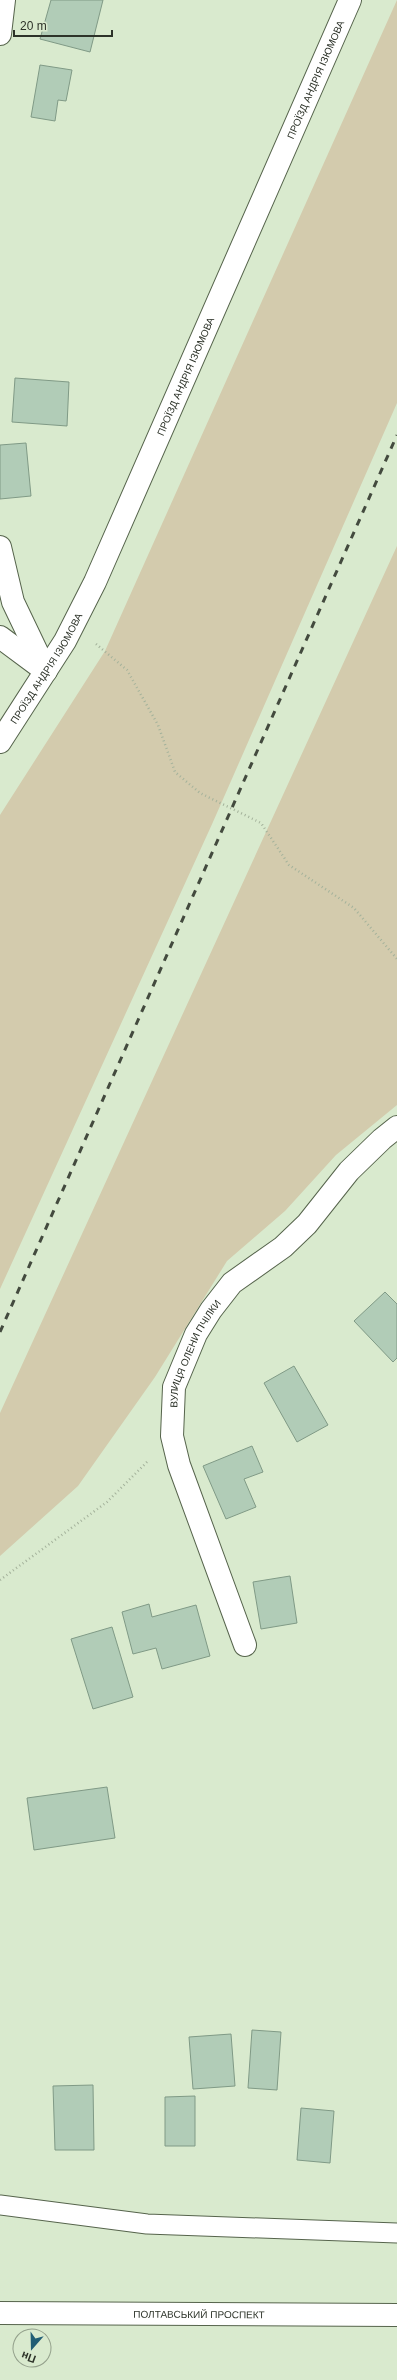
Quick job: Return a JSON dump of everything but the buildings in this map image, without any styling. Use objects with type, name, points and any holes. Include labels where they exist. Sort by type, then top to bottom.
[{"type":"main road","points":[[0,34],[4,0]]},
{"type":"main road","name":"ПРОЇЗД АНДРІЯ ІЗЮМОВА","points":[[0,742],[65,641],[95,582],[350,0]]},
{"type":"main road","points":[[0,547],[13,602],[46,671]]},
{"type":"main road","points":[[0,637],[46,671]]},
{"type":"main road","name":"ВУЛИЦЯ ОЛЕНИ ПЧІЛКИ","points":[[244,1645],[179,1465],[172,1436],[174,1387],[196,1334],[211,1310],[232,1283],[283,1247],[307,1224],[349,1171],[382,1139],[397,1127]]},
{"type":"main road","name":"ПОЛТАВСЬКИЙ ПРОСПЕКТ","points":[[0,2313],[397,2315]]},
{"type":"lane","points":[[0,2205],[147,2224],[397,2233]]},
{"type":"path","points":[[99,646],[127,670],[158,725],[175,772],[200,793],[261,823],[289,865],[354,908],[397,959]]},
{"type":"path","points":[[0,1580],[107,1502],[172,1436]]},
{"type":"shaded area","points":[[397,0],[397,403],[213,822],[0,1289],[0,815],[105,651]]},
{"type":"shaded area","points":[[397,546],[397,1105],[336,1155],[285,1211],[227,1261],[155,1377],[78,1486],[0,1556],[0,1413]]},
{"type":"railway","points":[[0,1332],[397,435]]}]
